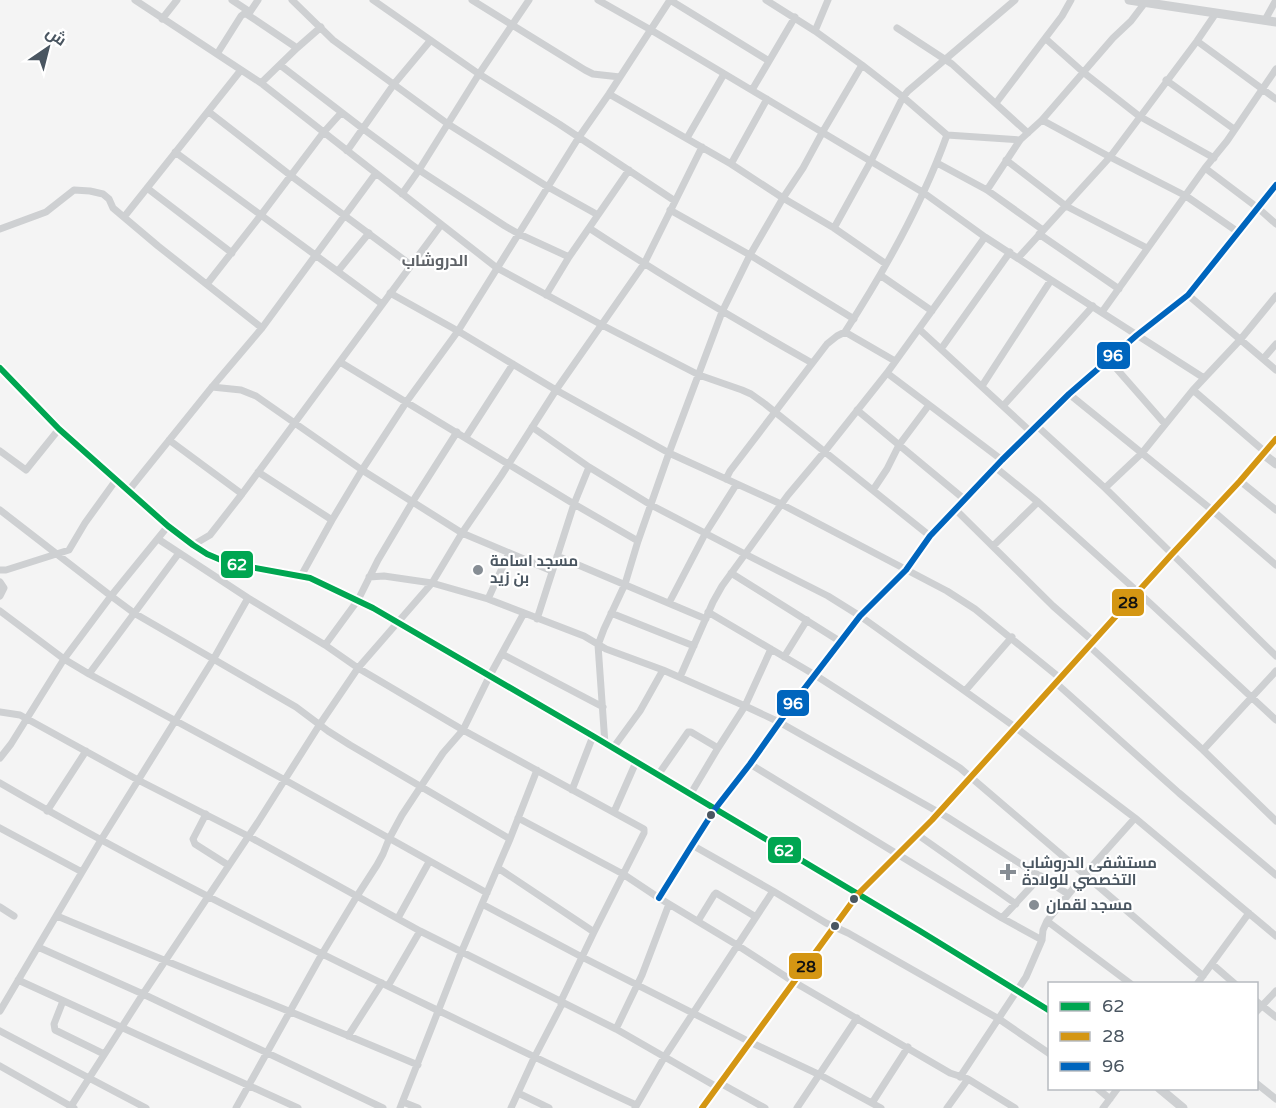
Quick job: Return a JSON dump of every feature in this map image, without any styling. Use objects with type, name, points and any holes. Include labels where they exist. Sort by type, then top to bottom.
[{"type":"street","points":[[135,0],[261,83],[497,268],[699,375],[751,394],[930,536]]},
{"type":"street","points":[[162,19],[177,0]]},
{"type":"street","points":[[232,0],[297,48]]},
{"type":"street","points":[[217,54],[241,16],[249,13],[258,0]]},
{"type":"street","points":[[292,0],[333,40],[448,124],[548,187],[598,215]]},
{"type":"street","points":[[373,0],[479,74],[675,201]]},
{"type":"street","points":[[472,0],[593,74],[620,77]]},
{"type":"street","points":[[402,194],[529,0]]},
{"type":"street","points":[[598,0],[606,2],[924,193],[985,237],[1204,378]]},
{"type":"street","points":[[301,576],[362,470],[407,401],[458,331],[579,137],[670,0],[769,61]]},
{"type":"street","points":[[766,0],[795,17],[862,65],[947,135],[1020,140]]},
{"type":"street","points":[[815,31],[828,0]]},
{"type":"street","points":[[834,228],[903,97],[915,83],[1014,0]]},
{"type":"street","points":[[996,103],[1046,39],[1071,0]]},
{"type":"street","points":[[1129,0],[1276,22]]},
{"type":"street","points":[[1265,20],[1276,0]]},
{"type":"street","points":[[987,190],[1020,140],[1042,120],[1147,2]]},
{"type":"street","points":[[1018,258],[1110,157],[1216,13]]},
{"type":"street","points":[[752,90],[795,17]]},
{"type":"street","points":[[261,83],[321,27]]},
{"type":"street","points":[[897,28],[945,59],[1028,133]]},
{"type":"street","points":[[1046,39],[1083,72],[1139,116],[1215,158]]},
{"type":"street","points":[[347,150],[394,84],[430,40]]},
{"type":"street","points":[[1197,41],[1276,99]]},
{"type":"street","points":[[280,65],[419,170],[519,234],[569,257]]},
{"type":"street","points":[[609,746],[598,645],[625,584],[669,453],[722,312],[750,255],[862,65]]},
{"type":"street","points":[[1102,312],[1205,168],[1215,158],[1276,69]]},
{"type":"street","points":[[124,216],[241,70]]},
{"type":"street","points":[[687,138],[724,74]]},
{"type":"street","points":[[1166,80],[1234,129]]},
{"type":"street","points":[[609,94],[731,164],[834,228],[886,264]]},
{"type":"street","points":[[731,164],[767,99]]},
{"type":"street","points":[[209,112],[411,265]]},
{"type":"street","points":[[207,284],[290,175],[341,113]]},
{"type":"street","points":[[1042,120],[1186,196],[1238,232]]},
{"type":"street","points":[[726,478],[826,345],[845,332],[854,319],[924,193],[947,135]]},
{"type":"street","points":[[0,1066],[72,1107],[89,1077],[320,724],[358,668],[432,583],[556,390],[644,264],[702,147]]},
{"type":"street","points":[[176,152],[382,304]]},
{"type":"street","points":[[1006,160],[1066,206],[1147,248]]},
{"type":"street","points":[[937,163],[987,190],[1119,289]]},
{"type":"street","points":[[1205,168],[1276,224]]},
{"type":"street","points":[[546,295],[569,257],[629,170]]},
{"type":"street","points":[[129,490],[262,328],[376,173]]},
{"type":"street","points":[[659,898],[715,809],[860,616],[906,570],[930,536],[964,499],[1069,394],[1108,359],[1188,295],[1276,185]]},
{"type":"street","points":[[147,188],[232,253]]},
{"type":"street","points":[[0,229],[46,212],[74,190],[103,194],[109,199],[113,208],[158,246],[262,328]]},
{"type":"street","points":[[670,210],[750,255],[854,319]]},
{"type":"street","points":[[193,545],[210,535],[242,494],[441,225]]},
{"type":"street","points":[[589,228],[722,312],[812,363]]},
{"type":"street","points":[[338,271],[369,234]]},
{"type":"street","points":[[680,677],[717,594],[731,573],[796,484],[825,452],[896,361],[985,237]]},
{"type":"street","points":[[941,349],[1010,252]]},
{"type":"street","points":[[880,275],[932,311]]},
{"type":"street","points":[[982,386],[1051,280]]},
{"type":"street","points":[[390,293],[669,453],[782,504],[879,558],[962,599],[1012,637],[1179,793],[1276,875]]},
{"type":"street","points":[[1188,295],[1276,370]]},
{"type":"street","points":[[1105,488],[1142,453],[1193,390],[1240,340],[1276,296]]},
{"type":"street","points":[[1003,406],[1093,306]]},
{"type":"street","points":[[919,329],[1003,406],[1105,488],[1276,656]]},
{"type":"street","points":[[845,332],[896,361]]},
{"type":"street","points":[[1263,359],[1276,344]]},
{"type":"street","points":[[1108,359],[1165,424]]},
{"type":"street","points":[[340,362],[638,541]]},
{"type":"street","points":[[466,437],[513,364]]},
{"type":"street","points":[[0,368],[59,429],[168,526],[207,554],[239,565],[301,576],[358,600],[593,736],[1048,1010]]},
{"type":"street","points":[[887,372],[1002,460]]},
{"type":"street","points":[[212,387],[241,390],[256,396],[362,470],[462,533],[552,571]]},
{"type":"street","points":[[1193,390],[1276,464]]},
{"type":"street","points":[[1069,394],[1276,565]]},
{"type":"street","points":[[873,490],[887,469],[898,445],[929,405]]},
{"type":"street","points":[[857,410],[964,499]]},
{"type":"street","points":[[532,427],[589,467],[651,505],[828,596],[860,616],[1016,727],[1135,818],[1276,936]]},
{"type":"street","points":[[0,451],[26,470],[59,429]]},
{"type":"street","points":[[325,645],[358,600],[413,501],[457,432]]},
{"type":"street","points":[[702,1108],[858,894],[939,813],[1276,439]]},
{"type":"street","points":[[169,440],[242,494]]},
{"type":"street","points":[[537,619],[574,504],[589,467]]},
{"type":"street","points":[[996,467],[1138,592],[1276,720]]},
{"type":"street","points":[[258,472],[332,520]]},
{"type":"street","points":[[0,570],[69,550],[116,480]]},
{"type":"street","points":[[1240,481],[1276,510]]},
{"type":"street","points":[[669,603],[705,534],[736,484]]},
{"type":"street","points":[[993,546],[1038,502]]},
{"type":"street","points":[[955,509],[1091,644],[1276,821]]},
{"type":"street","points":[[0,510],[134,613],[296,707],[350,745],[510,839]]},
{"type":"street","points":[[0,758],[64,659],[168,526]]},
{"type":"street","points":[[158,538],[358,668],[463,730],[644,829],[511,1108]]},
{"type":"street","points":[[90,674],[179,553]]},
{"type":"street","points":[[488,600],[509,553]]},
{"type":"street","points":[[557,556],[669,603],[707,615],[815,675],[948,759],[1203,976]]},
{"type":"street","points":[[731,573],[841,642]]},
{"type":"street","points":[[369,577],[384,576],[432,583],[488,600],[584,636],[598,645],[680,677],[745,706],[779,722],[873,774],[1068,894]]},
{"type":"street","points":[[0,582],[4,588],[0,596]]},
{"type":"street","points":[[0,1011],[100,840],[176,721],[248,598]]},
{"type":"street","points":[[0,611],[64,659],[486,893]]},
{"type":"street","points":[[236,1108],[322,954],[380,860],[389,839],[443,753],[463,730],[524,613]]},
{"type":"street","points":[[611,613],[694,646]]},
{"type":"street","points":[[784,657],[807,620]]},
{"type":"street","points":[[965,691],[1012,637]]},
{"type":"street","points":[[690,795],[745,706],[771,649]]},
{"type":"street","points":[[502,654],[603,706]]},
{"type":"street","points":[[609,746],[645,704],[663,670]]},
{"type":"street","points":[[1203,750],[1276,671]]},
{"type":"street","points":[[0,712],[17,714],[26,718],[461,953],[616,1029],[765,1108]]},
{"type":"street","points":[[658,775],[688,732],[692,732],[718,748]]},
{"type":"street","points":[[572,790],[593,736]]},
{"type":"street","points":[[47,811],[86,751]]},
{"type":"street","points":[[614,812],[636,762]]},
{"type":"street","points":[[750,764],[1002,918],[1042,940]]},
{"type":"street","points":[[418,1108],[402,1105],[438,1010],[537,770]]},
{"type":"street","points":[[0,783],[100,840],[208,896],[635,1107],[665,1056],[774,891]]},
{"type":"street","points":[[206,814],[193,841],[228,865]]},
{"type":"street","points":[[518,818],[623,874],[794,981],[950,1073],[964,1078],[1015,1108]]},
{"type":"street","points":[[947,1108],[1026,977],[1042,940],[1047,921],[1135,818]]},
{"type":"street","points":[[0,828],[82,872]]},
{"type":"street","points":[[918,835],[1016,904]]},
{"type":"street","points":[[692,844],[834,928],[848,933],[999,1019],[1048,1053]]},
{"type":"street","points":[[398,918],[429,862]]},
{"type":"street","points":[[498,868],[594,932]]},
{"type":"street","points":[[1002,918],[1041,876]]},
{"type":"street","points":[[698,921],[716,893],[756,916]]},
{"type":"street","points":[[482,904],[881,1108]]},
{"type":"street","points":[[616,1029],[638,985],[669,904]]},
{"type":"street","points":[[0,907],[14,916]]},
{"type":"street","points":[[1198,982],[1249,913]]},
{"type":"street","points":[[57,916],[418,1065]]},
{"type":"street","points":[[1047,921],[1128,982]]},
{"type":"street","points":[[348,1036],[420,931]]},
{"type":"street","points":[[38,947],[143,994],[383,1108]]},
{"type":"street","points":[[1212,964],[1233,982]]},
{"type":"street","points":[[18,980],[298,1108]]},
{"type":"street","points":[[1276,991],[1258,1006],[1276,1017]]},
{"type":"street","points":[[63,1001],[54,1024],[56,1030],[104,1054]]},
{"type":"street","points":[[797,1108],[857,1018]]},
{"type":"street","points":[[0,1031],[146,1108]]},
{"type":"street","points":[[872,1103],[908,1047]]},
{"type":"street","points":[[1258,1084],[1276,1100]]},
{"type":"street","points":[[1098,1090],[1110,1099]]},
{"type":"street","points":[[1103,1108],[1117,1090]]},
{"type":"street","points":[[1160,1090],[1183,1108]]},
{"type":"street","points":[[518,1093],[549,1108]]},
{"type":"transit line","name":"96","points":[[659,898],[715,809],[860,616],[906,570],[930,536],[1069,394],[1137,335],[1188,295],[1276,185]]},
{"type":"transit line","name":"62","points":[[0,368],[59,429],[168,526],[207,554],[239,565],[310,578],[373,608],[593,736],[1048,1010]]},
{"type":"transit line","name":"28","points":[[702,1108],[858,894],[932,820],[1276,439]]},
{"type":"place","name":"مسجد اسامة بن زيد","points":[[478,570]]},
{"type":"place","name":"مستشفى الدروشاب التخصصي للولادة","points":[[1008,872]]},
{"type":"place","name":"مسجد لقمان","points":[[1034,905]]},
{"type":"district","name":"الدروشاب","points":[[435,261]]}]
